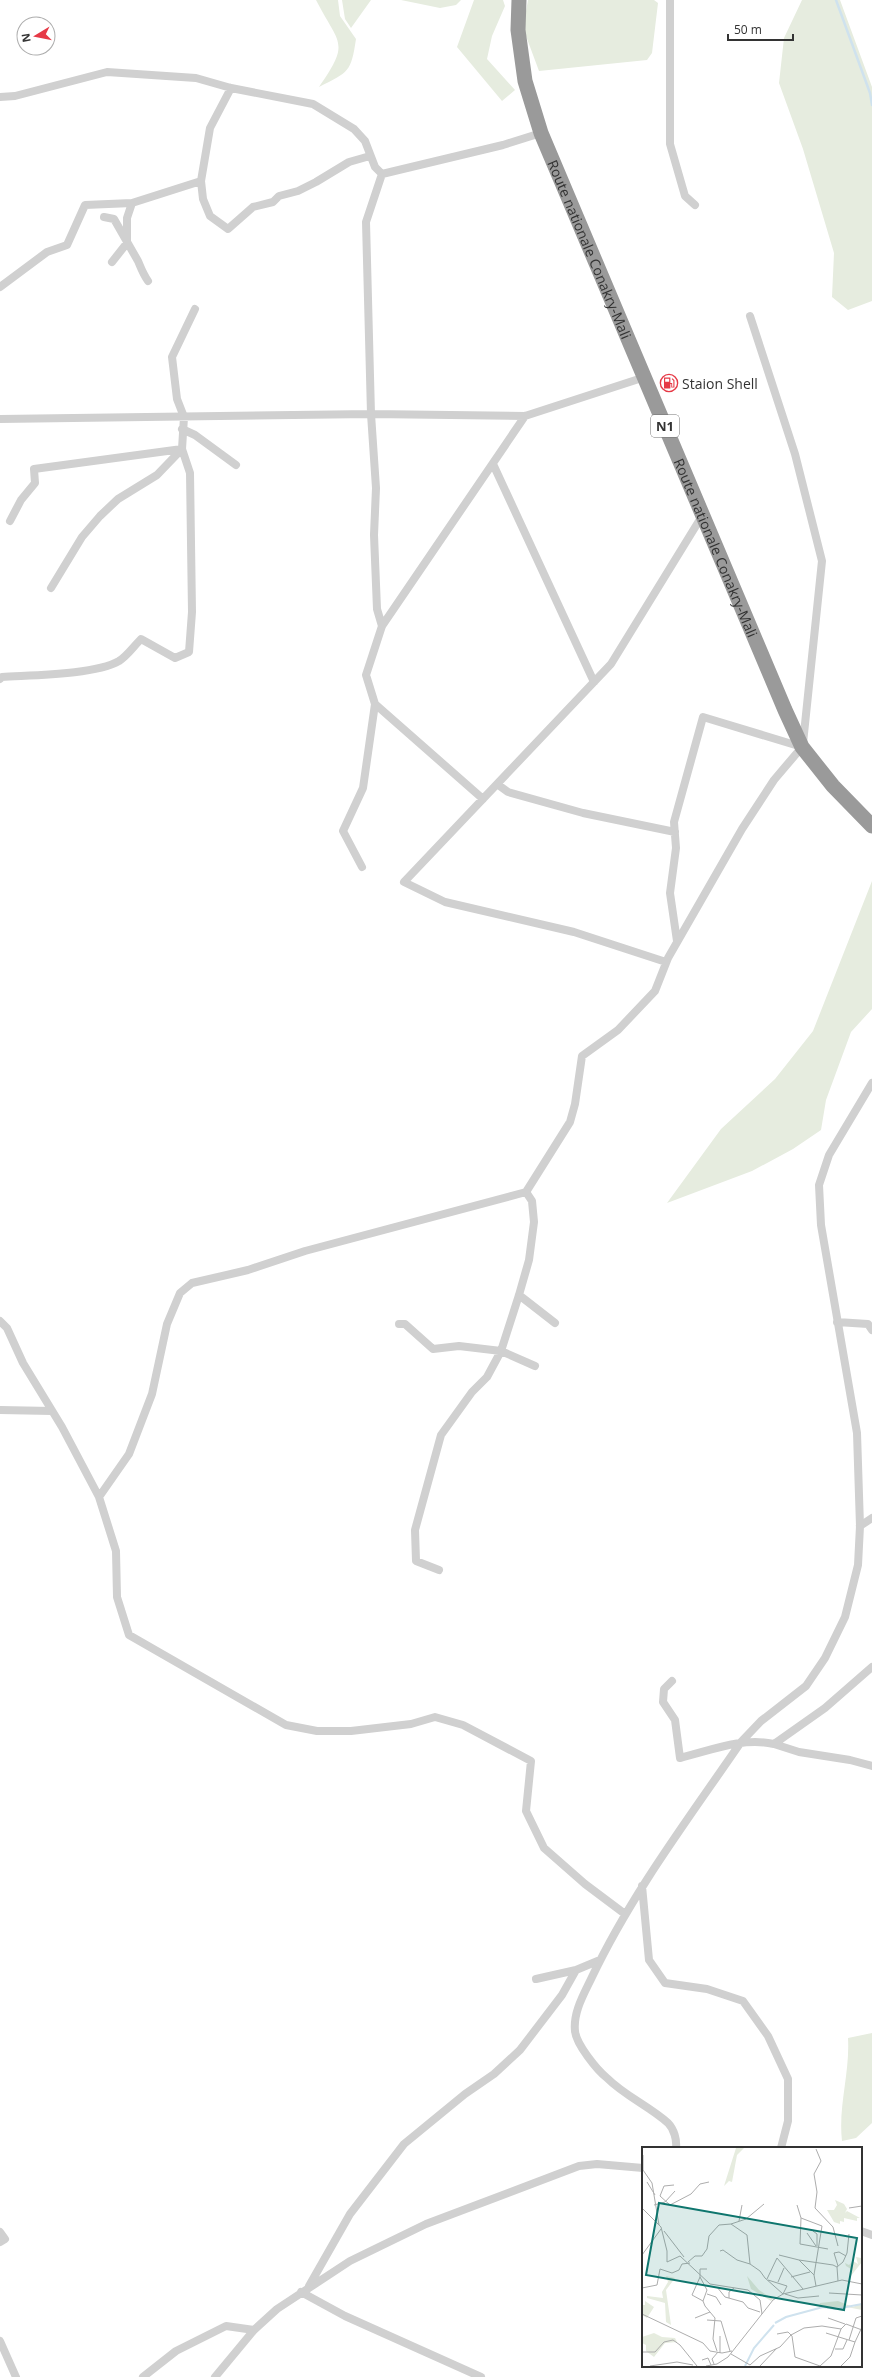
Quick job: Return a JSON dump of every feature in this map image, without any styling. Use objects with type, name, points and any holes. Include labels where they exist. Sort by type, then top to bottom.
[{"type":"highway","name":"Route nationale Conakry-Mali","points":[[519,0],[518,30],[525,81],[541,133],[645,377],[702,516],[802,747],[833,786],[872,826]]},
{"type":"street","points":[[670,0],[670,144],[685,196],[695,204]]},
{"type":"street","points":[[0,97],[23,94],[107,72],[196,78],[231,88],[313,104],[354,129],[365,141],[370,156],[382,174]]},
{"type":"street","points":[[231,88],[210,128],[201,181],[203,200],[210,216],[228,229],[253,207],[273,202],[280,196],[316,182],[349,162],[370,156]]},
{"type":"street","points":[[382,174],[503,145],[541,133]]},
{"type":"street","points":[[382,174],[366,222],[371,414],[376,488],[374,534],[377,608],[382,626]]},
{"type":"street","points":[[0,287],[47,252],[67,244],[86,205],[132,203],[201,181]]},
{"type":"street","points":[[112,262],[127,243],[127,218],[132,203]]},
{"type":"street","points":[[104,217],[114,219],[138,263],[140,271],[148,281]]},
{"type":"street","points":[[0,679],[2,677],[74,671],[88,672],[119,661],[141,639],[175,658],[189,652],[192,612],[191,490],[190,473],[182,449],[182,429],[184,417],[177,399],[172,357],[195,309]]},
{"type":"street","points":[[99,1497],[129,1454],[152,1394],[167,1324],[180,1293],[192,1283],[526,1192],[570,1122],[575,1104],[582,1056],[618,1030],[655,991],[666,962],[742,829],[774,780],[802,747],[822,561],[796,454],[750,316]]},
{"type":"street","points":[[0,419],[371,414],[525,416],[645,377]]},
{"type":"street","points":[[362,867],[343,831],[363,788],[375,704],[366,676],[382,626],[525,416]]},
{"type":"street","points":[[182,429],[195,435],[236,464]]},
{"type":"street","points":[[10,521],[21,500],[35,483],[34,469],[182,449]]},
{"type":"street","points":[[51,588],[82,537],[100,516],[118,499],[157,475],[182,449]]},
{"type":"street","points":[[493,464],[594,682]]},
{"type":"street","points":[[666,962],[574,932],[445,902],[404,882],[611,664],[702,516]]},
{"type":"street","points":[[375,704],[483,800]]},
{"type":"street","points":[[678,941],[670,893],[676,848],[674,822],[703,717],[802,747]]},
{"type":"street","points":[[498,784],[508,792],[583,814],[675,832]]},
{"type":"street","points":[[676,2147],[675,2135],[669,2124],[626,2095],[605,2077],[580,2044],[575,2033],[575,2018],[579,2005],[600,1960],[642,1886],[741,1742],[761,1721],[806,1686],[825,1658],[845,1617],[858,1565],[860,1526],[857,1433],[821,1224],[819,1185],[829,1155],[872,1083]]},
{"type":"street","points":[[439,1570],[416,1561],[415,1530],[441,1435],[472,1392],[487,1377],[501,1351],[529,1260],[534,1222],[532,1201],[526,1192]]},
{"type":"street","points":[[519,1295],[555,1323]]},
{"type":"street","points":[[0,1321],[7,1328],[23,1363],[52,1411],[99,1497],[116,1551],[117,1597],[130,1635],[286,1725],[317,1731],[351,1731],[411,1724],[435,1717],[463,1725],[532,1761],[526,1811],[544,1848],[585,1884],[625,1914]]},
{"type":"street","points":[[837,1322],[868,1324],[872,1330]]},
{"type":"street","points":[[399,1324],[405,1324],[434,1349],[459,1346],[501,1351],[535,1366]]},
{"type":"street","points":[[0,1410],[52,1411]]},
{"type":"street","points":[[860,1526],[872,1518]]},
{"type":"street","points":[[774,1744],[825,1708],[872,1667]]},
{"type":"street","points":[[672,1681],[664,1689],[663,1702],[675,1720],[680,1758],[741,1742],[759,1741],[799,1752],[850,1760],[872,1766]]},
{"type":"street","points":[[642,1886],[649,1960],[665,1983],[707,1989],[743,2001],[768,2036],[788,2079],[788,2121],[781,2147]]},
{"type":"street","points":[[536,1979],[576,1970],[600,1960]]},
{"type":"street","points":[[304,2290],[350,2214],[404,2144],[465,2094],[494,2074],[520,2050],[562,1995],[576,1970]]},
{"type":"street","points":[[215,2377],[254,2330],[277,2309],[350,2260],[426,2224],[579,2166],[597,2164],[642,2168]]},
{"type":"street","points":[[862,2231],[872,2234]]},
{"type":"street","points":[[0,2232],[4,2239],[0,2242]]},
{"type":"street","points":[[304,2290],[345,2316],[481,2377]]},
{"type":"street","points":[[143,2377],[176,2351],[226,2326],[254,2330]]},
{"type":"street","points":[[0,2341],[16,2377]]},
{"type":"shaded area","points":[[316,0],[338,0],[340,16],[356,39],[350,65],[347,70],[337,78],[319,87],[335,60],[338,51],[338,43]]},
{"type":"shaded area","points":[[342,0],[371,0],[351,28],[345,19]]},
{"type":"shaded area","points":[[401,0],[461,0],[456,5],[440,8]]},
{"type":"shaded area","points":[[474,0],[503,0],[505,6],[492,36],[487,59],[515,90],[502,101],[457,47]]},
{"type":"shaded area","points":[[528,0],[654,0],[658,3],[652,53],[647,60],[539,71],[523,28]]},
{"type":"shaded area","points":[[802,0],[840,0],[872,87],[872,301],[848,310],[832,297],[834,253],[803,149],[779,83],[784,38]]},
{"type":"shaded area","points":[[872,881],[872,1009],[851,1032],[826,1100],[821,1130],[793,1149],[752,1171],[667,1203],[721,1129],[775,1079],[813,1031]]},
{"type":"shaded area","points":[[872,2033],[872,2123],[856,2138],[842,2141],[841,2128],[848,2038]]},
{"type":"waterway","points":[[836,0],[870,93],[872,105]]},
{"type":"place","name":"Staion Shell","points":[[669,383]]}]
